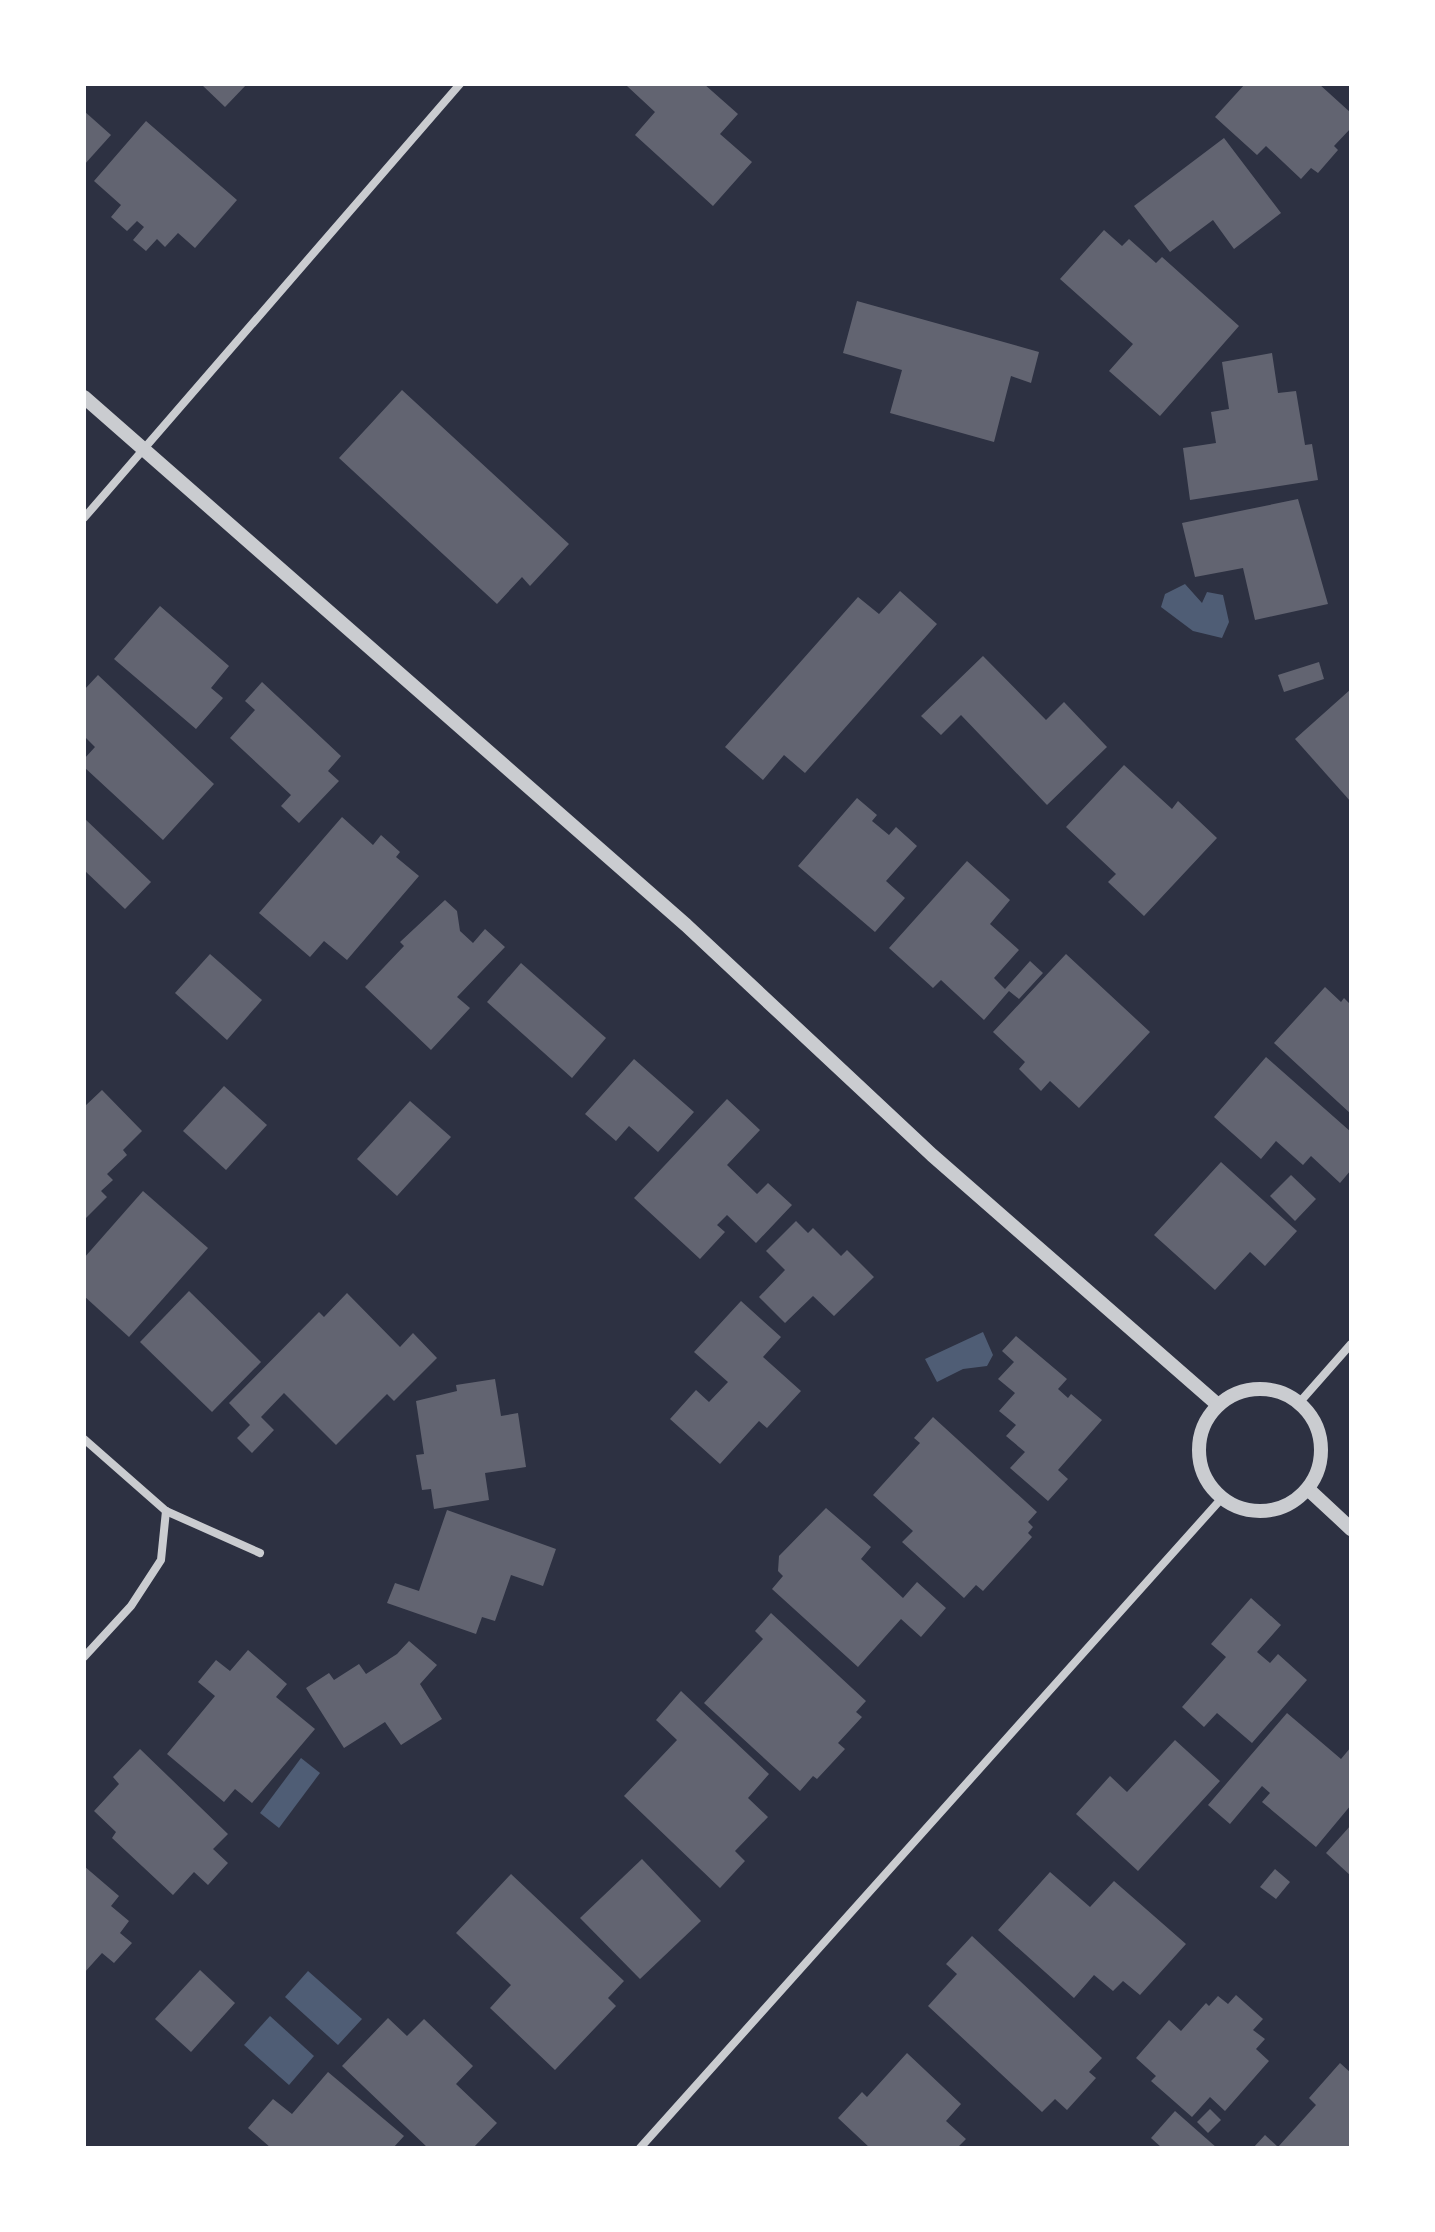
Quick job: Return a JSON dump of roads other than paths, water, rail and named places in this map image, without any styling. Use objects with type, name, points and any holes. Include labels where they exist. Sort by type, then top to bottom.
[{"type":"street","points":[[84,518],[460,84]]},
{"type":"street","points":[[84,397],[686,925],[932,1155],[1218,1405]]},
{"type":"street","points":[[1299,1403],[1351,1344]]},
{"type":"street","points":[[1266,1389],[1299,1403],[1311,1417],[1319,1434],[1321,1454],[1308,1489],[1293,1502],[1257,1511],[1238,1507],[1222,1498],[1201,1469],[1199,1452],[1207,1418],[1218,1405],[1232,1394],[1266,1389]]},
{"type":"street","points":[[84,1439],[166,1511],[260,1553]]},
{"type":"street","points":[[1308,1489],[1351,1529]]},
{"type":"street","points":[[640,2148],[1222,1498]]},
{"type":"street","points":[[84,1657],[131,1606],[161,1560],[166,1511]]},
{"type":"water","points":[[1185,584],[1202,603],[1207,592],[1223,595],[1229,622],[1222,638],[1193,631],[1161,607],[1165,594]]},
{"type":"water","points":[[983,1332],[993,1355],[987,1366],[963,1369],[937,1382],[925,1359]]},
{"type":"water","points":[[301,1758],[320,1773],[279,1828],[260,1813]]},
{"type":"water","points":[[308,1971],[362,2019],[338,2045],[285,1997]]},
{"type":"water","points":[[270,2016],[314,2056],[289,2085],[244,2045]]}]
